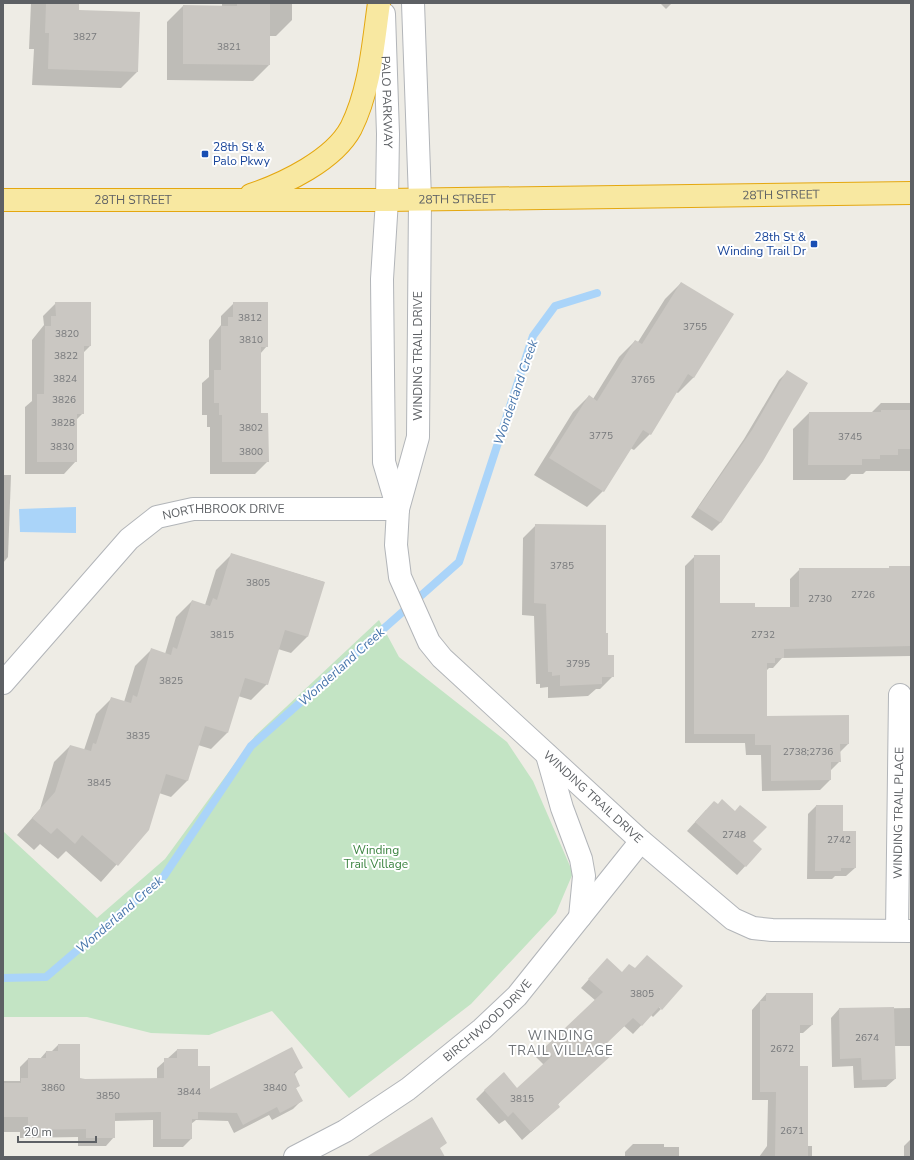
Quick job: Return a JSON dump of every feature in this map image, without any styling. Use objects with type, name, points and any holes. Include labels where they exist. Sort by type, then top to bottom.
[{"type":"highway","points":[[238,200],[271,188],[304,171],[321,159],[350,129],[365,88],[379,3]]},
{"type":"highway","name":"28TH STREET","points":[[3,200],[388,200],[911,193]]},
{"type":"street","name":"PALO PARKWAY","points":[[383,3],[388,134],[388,200]]},
{"type":"street","points":[[413,3],[420,199]]},
{"type":"street","name":"WINDING TRAIL DRIVE","points":[[420,199],[418,437],[398,509],[396,545],[400,577],[429,642],[442,658],[641,841],[733,919],[753,928],[797,932],[904,931]]},
{"type":"street","name":"WINDING TRAIL DRIVE","points":[[388,200],[382,279],[384,462],[398,509]]},
{"type":"street","name":"NORTHBROOK DRIVE","points":[[3,683],[129,539],[157,517],[194,509],[398,509]]},
{"type":"street","name":"WINDING TRAIL PLACE","points":[[900,695],[904,931]]},
{"type":"street","points":[[547,755],[562,808],[581,859],[584,876],[580,918]]},
{"type":"street","name":"BIRCHWOOD DRIVE","points":[[295,1157],[346,1131],[408,1089],[482,1029],[517,996],[641,841]]},
{"type":"green space","name":"Winding Trail Village","points":[[379,620],[399,657],[507,742],[533,781],[573,873],[556,913],[471,1004],[349,1098],[272,1011],[209,1035],[151,1033],[87,1017],[3,1017],[3,831],[97,918],[165,859],[255,736]]},
{"type":"water","points":[[76,507],[76,533],[20,532],[19,509]]},
{"type":"building","points":[[46,3],[79,3],[79,10],[140,12],[138,72],[48,69],[49,33],[45,33]]},
{"type":"building","points":[[237,3],[270,3],[270,65],[183,64],[183,5],[237,6]]},
{"type":"building","points":[[681,282],[734,314],[694,378],[688,374],[651,435],[643,430],[604,492],[549,458],[589,395],[597,401],[635,340],[642,344]]},
{"type":"building","points":[[55,302],[91,302],[91,346],[84,346],[84,414],[77,414],[77,462],[37,462],[37,394],[44,394],[45,326],[51,326],[51,316],[56,316]]},
{"type":"building","points":[[233,302],[268,302],[268,347],[261,347],[261,413],[268,413],[269,462],[222,462],[222,415],[219,415],[219,403],[214,403],[214,370],[221,370],[221,326],[228,326],[228,317],[233,317]]},
{"type":"building","points":[[787,370],[808,383],[763,461],[721,523],[698,508],[752,430]]},
{"type":"building","points":[[881,410],[911,410],[911,449],[898,449],[898,455],[880,455],[880,459],[862,459],[862,465],[808,465],[809,412],[881,412]]},
{"type":"building","points":[[535,524],[606,525],[606,633],[608,633],[608,655],[614,655],[614,677],[602,677],[602,684],[560,686],[560,675],[552,676],[552,672],[548,672],[546,604],[534,603]]},
{"type":"building","points":[[231,553],[325,582],[308,637],[285,630],[268,685],[245,678],[228,733],[205,726],[188,781],[166,774],[149,830],[118,866],[82,835],[75,844],[57,828],[51,834],[32,818],[55,792],[70,745],[91,751],[93,743],[96,744],[111,697],[131,703],[133,695],[137,697],[151,648],[171,655],[173,647],[177,649],[192,600],[210,606],[213,598],[217,600]]},
{"type":"building","points":[[694,555],[720,555],[720,603],[755,603],[755,607],[799,607],[799,568],[889,568],[889,566],[911,566],[911,646],[784,649],[784,658],[775,658],[775,663],[767,663],[767,716],[849,715],[849,744],[840,744],[841,762],[831,762],[831,780],[771,781],[771,745],[755,745],[755,734],[694,734]]},
{"type":"building","points":[[722,799],[735,811],[740,805],[767,827],[753,841],[762,849],[746,867],[695,822],[714,801],[718,804]]},
{"type":"building","points":[[816,805],[843,805],[843,831],[856,831],[856,868],[841,868],[841,871],[815,871]]},
{"type":"building","points":[[647,955],[683,986],[662,1010],[659,1007],[642,1026],[633,1018],[606,1044],[614,1053],[558,1104],[560,1107],[531,1132],[513,1112],[508,1117],[484,1090],[504,1072],[517,1088],[552,1056],[544,1048],[603,992],[588,979],[607,958],[622,972],[629,964],[635,968]]},
{"type":"building","points":[[766,993],[813,993],[813,1025],[800,1025],[800,1066],[808,1066],[808,1157],[775,1157],[776,1092],[760,1092],[760,1001],[766,1001]]},
{"type":"building","points":[[894,1007],[896,1079],[862,1080],[861,1058],[840,1059],[839,1008]]},
{"type":"building","points":[[58,1044],[80,1044],[80,1078],[85,1079],[164,1078],[164,1058],[177,1058],[177,1049],[198,1049],[198,1066],[210,1066],[210,1089],[292,1047],[303,1068],[294,1072],[300,1086],[296,1088],[303,1101],[280,1113],[277,1107],[243,1125],[237,1113],[198,1112],[198,1119],[192,1119],[192,1139],[161,1139],[161,1112],[115,1113],[115,1138],[86,1138],[86,1129],[28,1130],[28,1117],[3,1117],[3,1083],[21,1083],[21,1078],[28,1078],[28,1058],[46,1058],[46,1051],[58,1051]]},
{"type":"building","points":[[432,1117],[447,1143],[440,1148],[445,1157],[366,1157]]},
{"type":"waterway","name":"Wonderland Creek","points":[[3,978],[46,977],[164,876],[251,746],[459,562],[533,336],[555,306],[597,293]]},
{"type":"place","name":"28th St & Palo Pkwy","points":[[205,154]]},
{"type":"place","name":"28th St & Winding Trail Dr","points":[[814,244]]},
{"type":"district","name":"WINDING TRAIL VILLAGE","points":[[561,1042]]}]
